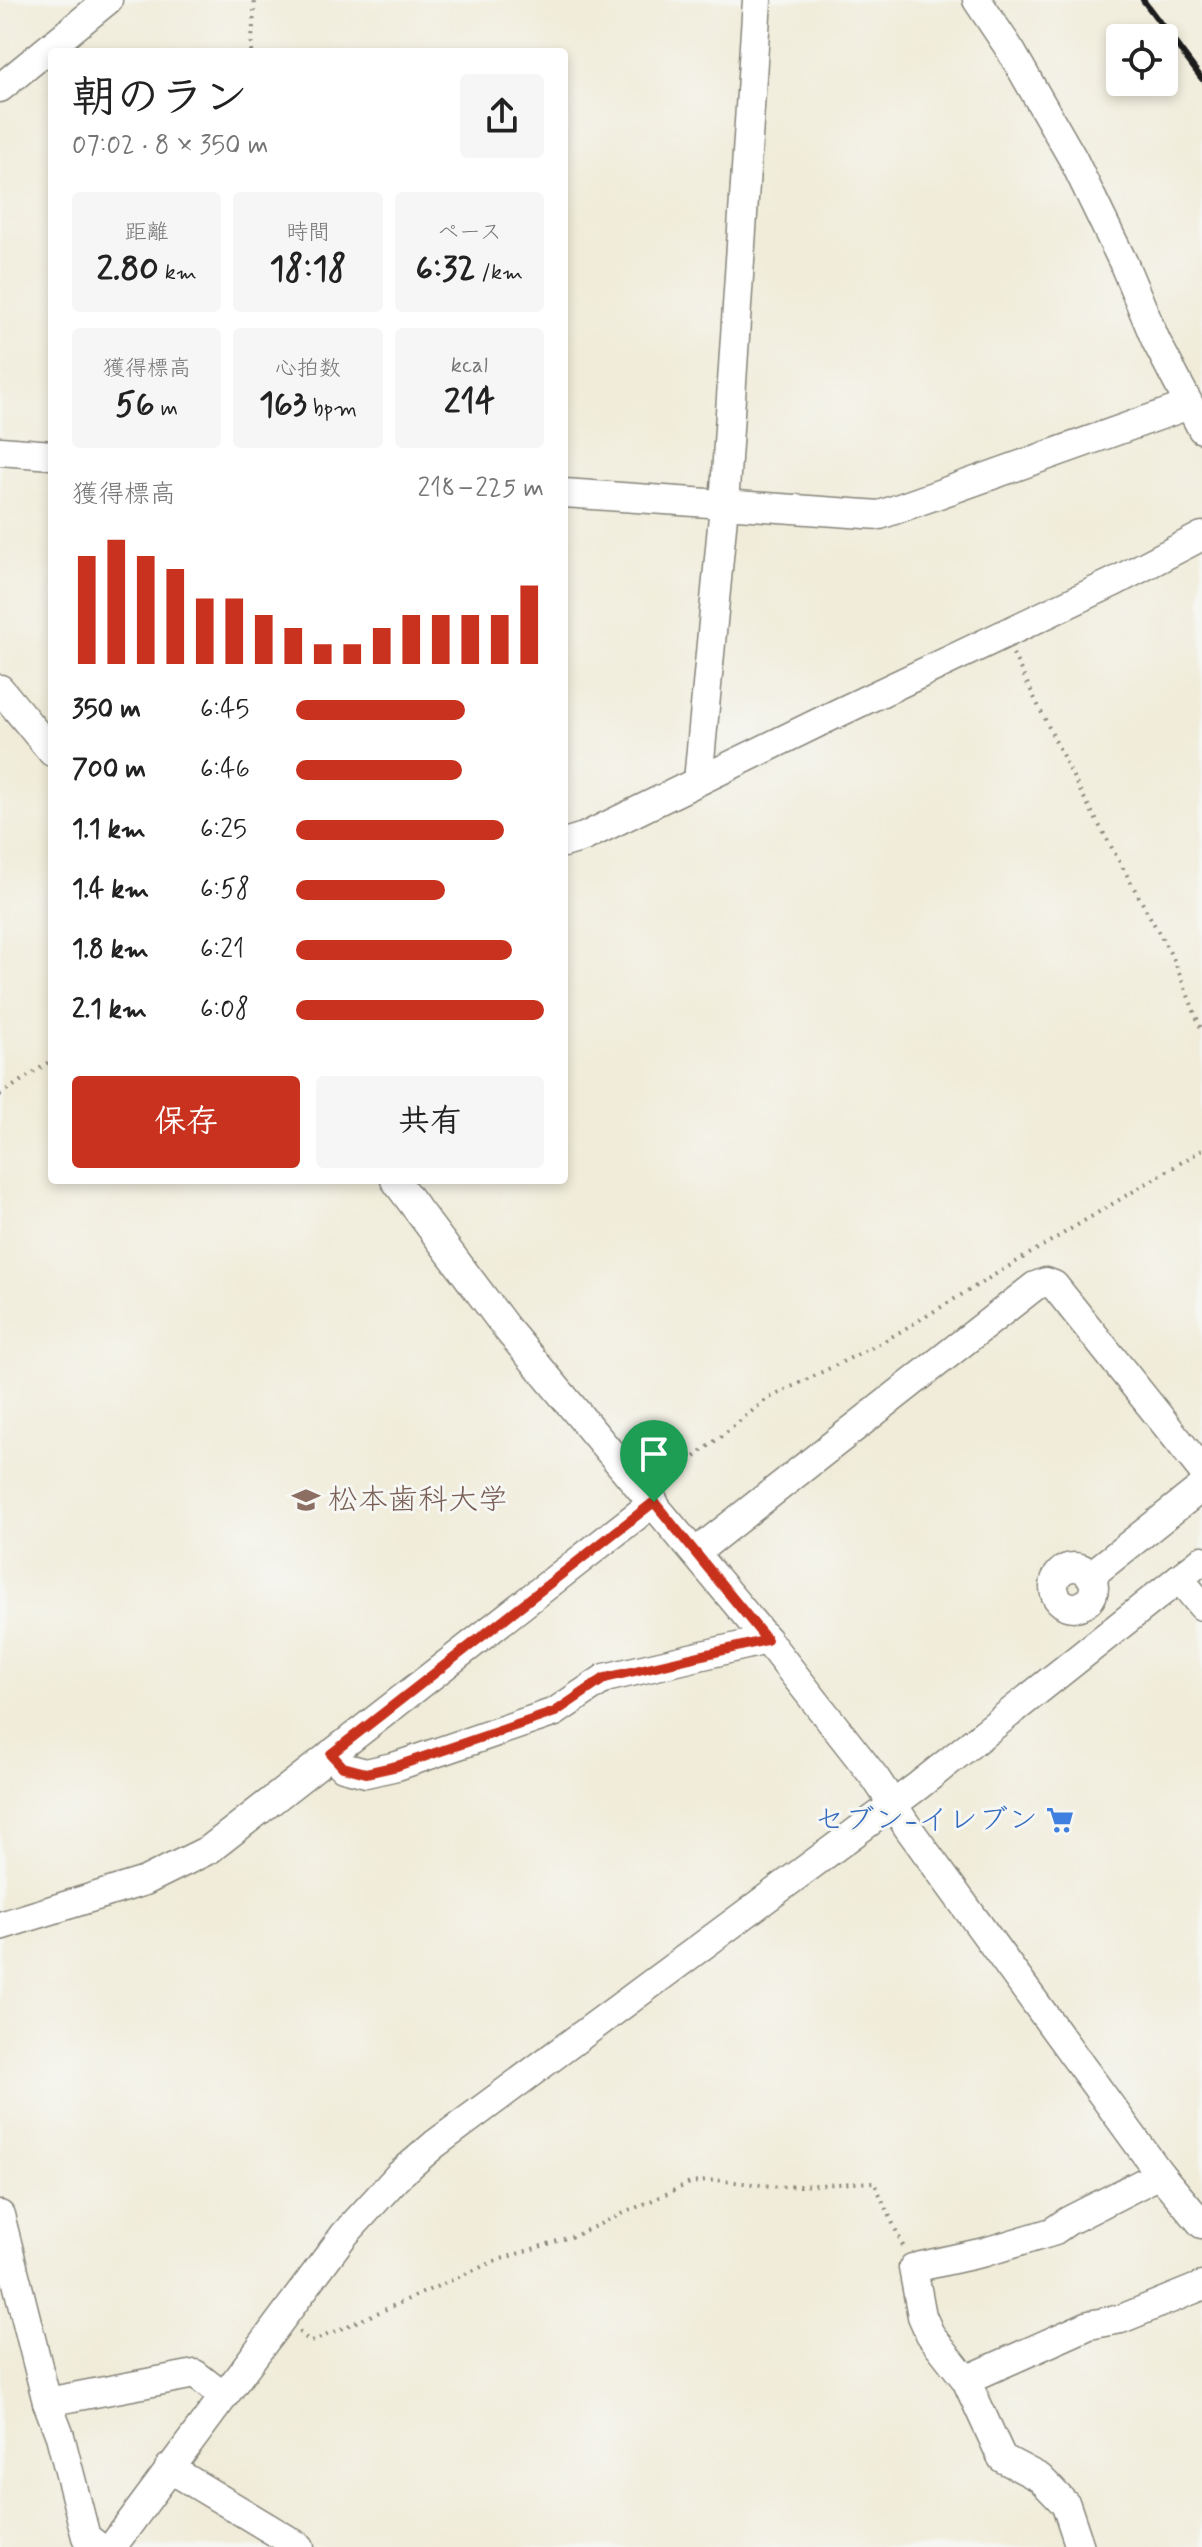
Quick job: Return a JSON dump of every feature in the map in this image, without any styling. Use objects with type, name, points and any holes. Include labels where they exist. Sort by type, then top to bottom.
[{"type":"street","points":[[49,48],[108,0]]},
{"type":"street","points":[[698,781],[724,505],[757,0]]},
{"type":"street","points":[[568,493],[880,515],[1196,417],[1156,341],[1123,262],[1073,159],[1011,51],[977,0]]},
{"type":"street","points":[[0,88],[48,49]]},
{"type":"street","points":[[0,451],[48,455]]},
{"type":"street","points":[[568,842],[584,837],[1003,635],[1202,536]]},
{"type":"street","points":[[0,689],[48,747]]},
{"type":"street","points":[[398,1184],[507,1329],[654,1502],[876,1779],[1160,2174],[1202,2224]]},
{"type":"street","points":[[695,1553],[1035,1286],[1046,1282],[1054,1285],[1202,1470]]},
{"type":"street","points":[[1090,1576],[1202,1487]]},
{"type":"street","points":[[0,1926],[145,1881],[210,1849],[654,1502]]},
{"type":"street","points":[[112,2547],[282,2318],[366,2210],[399,2175],[435,2144],[892,1805],[1202,1560]]},
{"type":"street","points":[[1179,1578],[1202,1606]]},
{"type":"street","points":[[331,1754],[343,1767],[366,1773],[397,1766],[555,1712],[605,1678],[767,1640]]},
{"type":"street","points":[[1080,2547],[1066,2505],[1040,2478],[1002,2458],[966,2380],[930,2334],[922,2316],[913,2268],[985,2252],[1052,2232],[1160,2174]]},
{"type":"street","points":[[0,2215],[47,2402],[60,2436],[86,2537],[99,2547]]},
{"type":"street","points":[[966,2380],[1089,2325],[1121,2319],[1202,2286]]},
{"type":"street","points":[[47,2402],[195,2374],[223,2396]]},
{"type":"street","points":[[169,2468],[300,2547]]},
{"type":"path","points":[[251,48],[255,0]]},
{"type":"path","points":[[1003,635],[1077,785],[1174,960],[1202,1031]]},
{"type":"path","points":[[0,1095],[48,1063]]},
{"type":"path","points":[[654,1502],[665,1481],[767,1399],[883,1342],[1202,1150]]},
{"type":"path","points":[[282,2318],[311,2342],[495,2261],[576,2235],[690,2183],[716,2180],[780,2187],[874,2182],[913,2268]]},
{"type":"railway","points":[[1143,0],[1202,79]]},
{"type":"place","name":"松本歯科大学","points":[[306,1500]]},
{"type":"place","name":"セブン-イレブン","points":[[1060,1820]]},
{"type":"route","points":[[654,1502],[767,1640],[605,1678],[555,1712],[397,1766],[366,1773],[343,1767],[331,1754],[492,1628],[654,1502]]}]
